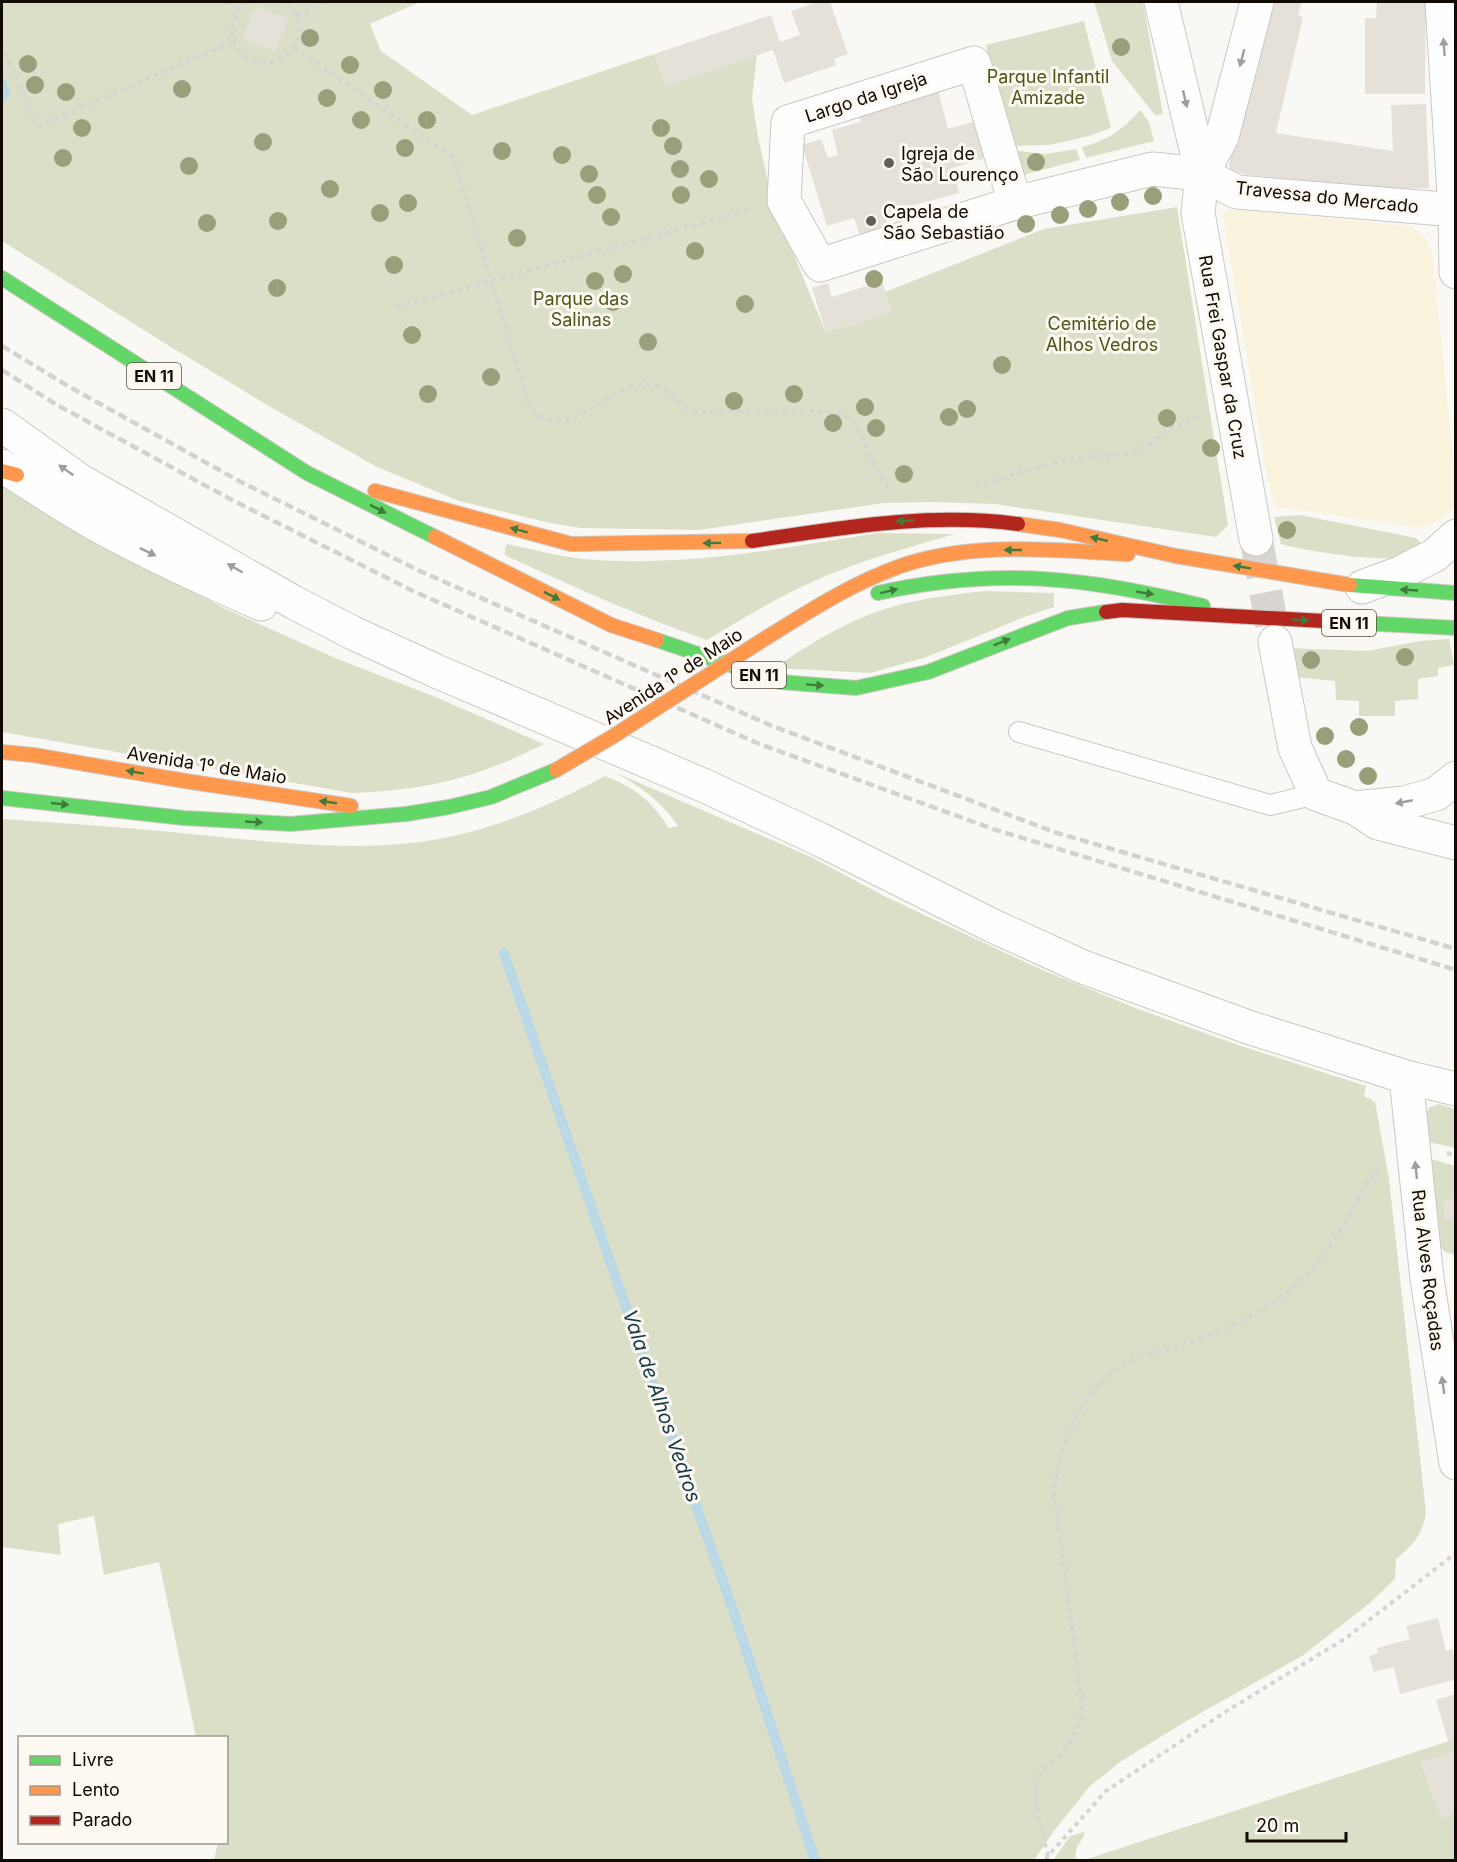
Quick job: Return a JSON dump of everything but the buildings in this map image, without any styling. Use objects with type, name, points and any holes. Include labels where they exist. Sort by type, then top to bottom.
[{"type":"main road","name":"EN 11","points":[[2,278],[307,473],[611,625],[780,682],[856,688],[928,672],[1068,618],[1122,610],[1455,628]]},
{"type":"main road","name":"EN 11","points":[[307,473],[571,544],[744,542],[874,523],[926,519],[1002,522],[1060,530],[1176,556],[1362,587],[1455,592]]},
{"type":"main road","points":[[812,609],[875,577],[921,560],[974,551],[1015,549],[1176,556]]},
{"type":"main road","points":[[812,609],[914,585],[997,577],[1064,580],[1166,596],[1242,616]]},
{"type":"main road","name":"Avenida 1º de Maio","points":[[2,798],[184,818],[291,824],[406,814],[491,797],[556,770],[612,737],[812,609]]},
{"type":"main road","points":[[2,746],[33,755]]},
{"type":"main road","name":"Avenida 1º de Maio","points":[[2,752],[406,814]]},
{"type":"street","points":[[1161,2],[1202,174]]},
{"type":"street","points":[[1202,174],[1222,136],[1257,2]]},
{"type":"street","points":[[1442,2],[1455,210],[1455,272]]},
{"type":"street","name":"Largo da Igreja","points":[[1015,203],[974,63],[788,122],[784,201],[820,265],[1015,203],[1152,169],[1202,174]]},
{"type":"street","name":"Travessa do Mercado","points":[[1202,174],[1237,192],[1455,210]]},
{"type":"street","name":"Rua Frei Gaspar da Cruz","points":[[1202,174],[1198,213],[1256,539]]},
{"type":"street","points":[[2,424],[79,480],[295,603],[353,633],[705,786],[819,839],[993,926],[1083,967],[1248,1027],[1406,1077],[1455,1089]]},
{"type":"street","points":[[7,471],[97,525],[196,576],[347,639],[436,671]]},
{"type":"street","points":[[1362,587],[1400,573],[1435,555],[1455,536]]},
{"type":"street","points":[[1275,642],[1295,748],[1316,794],[1355,808],[1378,823],[1455,843]]},
{"type":"street","points":[[1355,808],[1404,803],[1436,794],[1455,778]]},
{"type":"street","name":"Rua Alves Roçadas","points":[[1406,1077],[1429,1290],[1455,1463]]},
{"type":"lane","points":[[1019,732],[1270,805],[1316,794]]},
{"type":"path","points":[[228,2],[239,9]]},
{"type":"path","points":[[248,2],[233,18],[231,31],[233,42],[242,54],[254,62],[266,64],[279,60],[294,47],[297,41],[299,29],[296,15],[283,2]]},
{"type":"path","points":[[296,15],[327,2]]},
{"type":"path","points":[[2,44],[37,126],[233,42]]},
{"type":"path","points":[[294,47],[454,159],[529,406],[535,414],[545,420],[571,418],[592,410],[628,388],[644,384],[661,388],[674,396],[686,408],[701,412],[836,413],[848,418],[857,429],[880,476],[889,488],[896,491]]},
{"type":"path","points":[[397,307],[757,208]]},
{"type":"path","points":[[970,487],[1070,458],[1127,454],[1146,447],[1170,428],[1185,420],[1210,413]]},
{"type":"path","points":[[1047,1858],[1036,1788],[1039,1775],[1046,1764],[1059,1756],[1076,1732],[1082,1705],[1054,1493],[1059,1458],[1075,1417],[1102,1383],[1136,1359],[1215,1332],[1254,1313],[1290,1290],[1335,1238],[1372,1173],[1391,1158],[1402,1153],[1414,1153]]},
{"type":"path","points":[[1047,1858],[1106,1791],[1222,1714],[1346,1638],[1455,1553]]},
{"type":"green space","name":"Parque das Salinas","points":[[2,2],[420,2],[370,24],[381,51],[472,115],[654,54],[666,85],[757,55],[752,98],[773,204],[826,333],[885,292],[1044,229],[1177,207],[1228,525],[1216,537],[995,504],[932,502],[884,503],[699,530],[581,528],[550,523],[459,501],[377,467],[166,344],[2,241]]},
{"type":"green space","points":[[1094,2],[1143,2],[1163,114],[1155,115],[1112,61]]},
{"type":"green space","name":"Parque Infantil Amizade","points":[[1084,21],[1111,128],[1089,136],[1049,145],[1010,146],[986,45]]},
{"type":"green space","points":[[1140,110],[1149,122],[1154,141],[1086,158],[1082,147],[1114,133]]},
{"type":"green space","points":[[1076,149],[1080,160],[1019,176],[1011,150],[1045,154]]},
{"type":"green space","points":[[2,486],[125,556],[224,608],[335,658],[433,696],[544,744],[496,766],[451,780],[405,789],[352,793],[2,732]]},
{"type":"green space","points":[[1300,515],[1416,538],[1424,546],[1412,555],[1402,558],[1368,558],[1281,544],[1274,517]]},
{"type":"green space","points":[[879,533],[954,534],[869,560],[823,577],[772,602],[707,640],[630,611],[505,555],[507,544],[584,559],[658,561],[695,559]]},
{"type":"green space","points":[[984,591],[1054,593],[1054,607],[924,658],[870,673],[775,668],[839,628],[874,613],[920,600]]},
{"type":"green space","points":[[1449,639],[1454,665],[1438,668],[1438,676],[1418,679],[1418,699],[1395,701],[1395,716],[1359,716],[1359,701],[1336,700],[1335,681],[1294,677],[1286,648],[1367,651],[1420,641]]},
{"type":"green space","points":[[614,772],[811,857],[886,897],[1040,969],[1138,1009],[1238,1045],[1366,1086],[1364,1096],[1375,1102],[1389,1179],[1426,1512],[1420,1533],[1396,1559],[1395,1579],[1370,1603],[1302,1656],[1183,1723],[1120,1762],[1089,1787],[1034,1860],[214,1860],[218,1844],[228,1844],[228,1736],[196,1736],[159,1562],[104,1575],[94,1516],[58,1524],[61,1555],[2,1547],[2,819],[294,844],[387,845],[449,837],[510,820],[605,776],[642,796],[669,828],[678,826],[665,809],[633,783]]},
{"type":"green space","points":[[1439,1104],[1455,1109],[1455,1148],[1428,1142],[1426,1113],[1430,1107]]},
{"type":"green space","points":[[1431,1159],[1455,1166],[1455,1255],[1445,1252],[1440,1246]]},
{"type":"green space","points":[[1455,1739],[1455,1751],[1421,1762],[1442,1818],[1455,1813],[1455,1860],[1084,1860]]},
{"type":"green space","points":[[1085,1832],[1077,1847],[1076,1860],[1053,1860],[1070,1836]]},
{"type":"sand","points":[[1229,209],[1412,226],[1427,239],[1432,252],[1456,485],[1455,505],[1443,519],[1424,526],[1412,527],[1286,508],[1275,509],[1265,466],[1223,216],[1224,212]]},
{"type":"water","points":[[2,72],[11,94],[2,104]]},
{"type":"waterway","name":"Vala de Alhos Vedros","points":[[504,953],[733,1610],[815,1860]]},
{"type":"tunnel","points":[[1257,544],[1275,642]]},
{"type":"railway","points":[[2,346],[68,386],[241,482],[422,572],[770,725],[1057,833],[1456,949]]},
{"type":"railway","points":[[2,370],[57,405],[232,500],[413,591],[757,743],[993,829],[1456,970]]},
{"type":"traffic: fast","points":[[2,278],[307,473],[435,537]]},
{"type":"traffic: fast","points":[[878,593],[962,580],[1041,579],[1120,588],[1203,606]]},
{"type":"traffic: fast","points":[[1350,585],[1456,593]]},
{"type":"traffic: fast","points":[[657,640],[780,682],[856,688],[928,672],[1068,618],[1106,612]]},
{"type":"traffic: fast","points":[[1342,622],[1456,628]]},
{"type":"traffic: fast","points":[[2,798],[184,818],[291,824],[406,814],[449,807],[491,797],[556,770]]},
{"type":"traffic: slow","points":[[2,471],[17,475]]},
{"type":"traffic: slow","points":[[375,491],[571,544],[752,541]]},
{"type":"traffic: slow","points":[[1018,524],[1060,530],[1176,556],[1350,585]]},
{"type":"traffic: slow","points":[[435,537],[611,625],[657,640]]},
{"type":"traffic: slow","points":[[758,643],[826,601],[861,583],[879,574],[926,559],[954,553],[1012,549],[1128,554]]},
{"type":"traffic: slow","points":[[556,770],[612,737],[758,643]]},
{"type":"traffic: slow","points":[[2,752],[351,806]]},
{"type":"traffic: jam","points":[[752,541],[885,523],[951,520],[1018,524]]},
{"type":"traffic: jam","points":[[1106,612],[1122,610],[1342,622]]},
{"type":"place","name":"Igreja de São Lourenço","points":[[889,163]]},
{"type":"place","name":"Capela de São Sebastião","points":[[871,221]]},
{"type":"park label","name":"Cemitério de Alhos Vedros","points":[[1102,333]]}]
